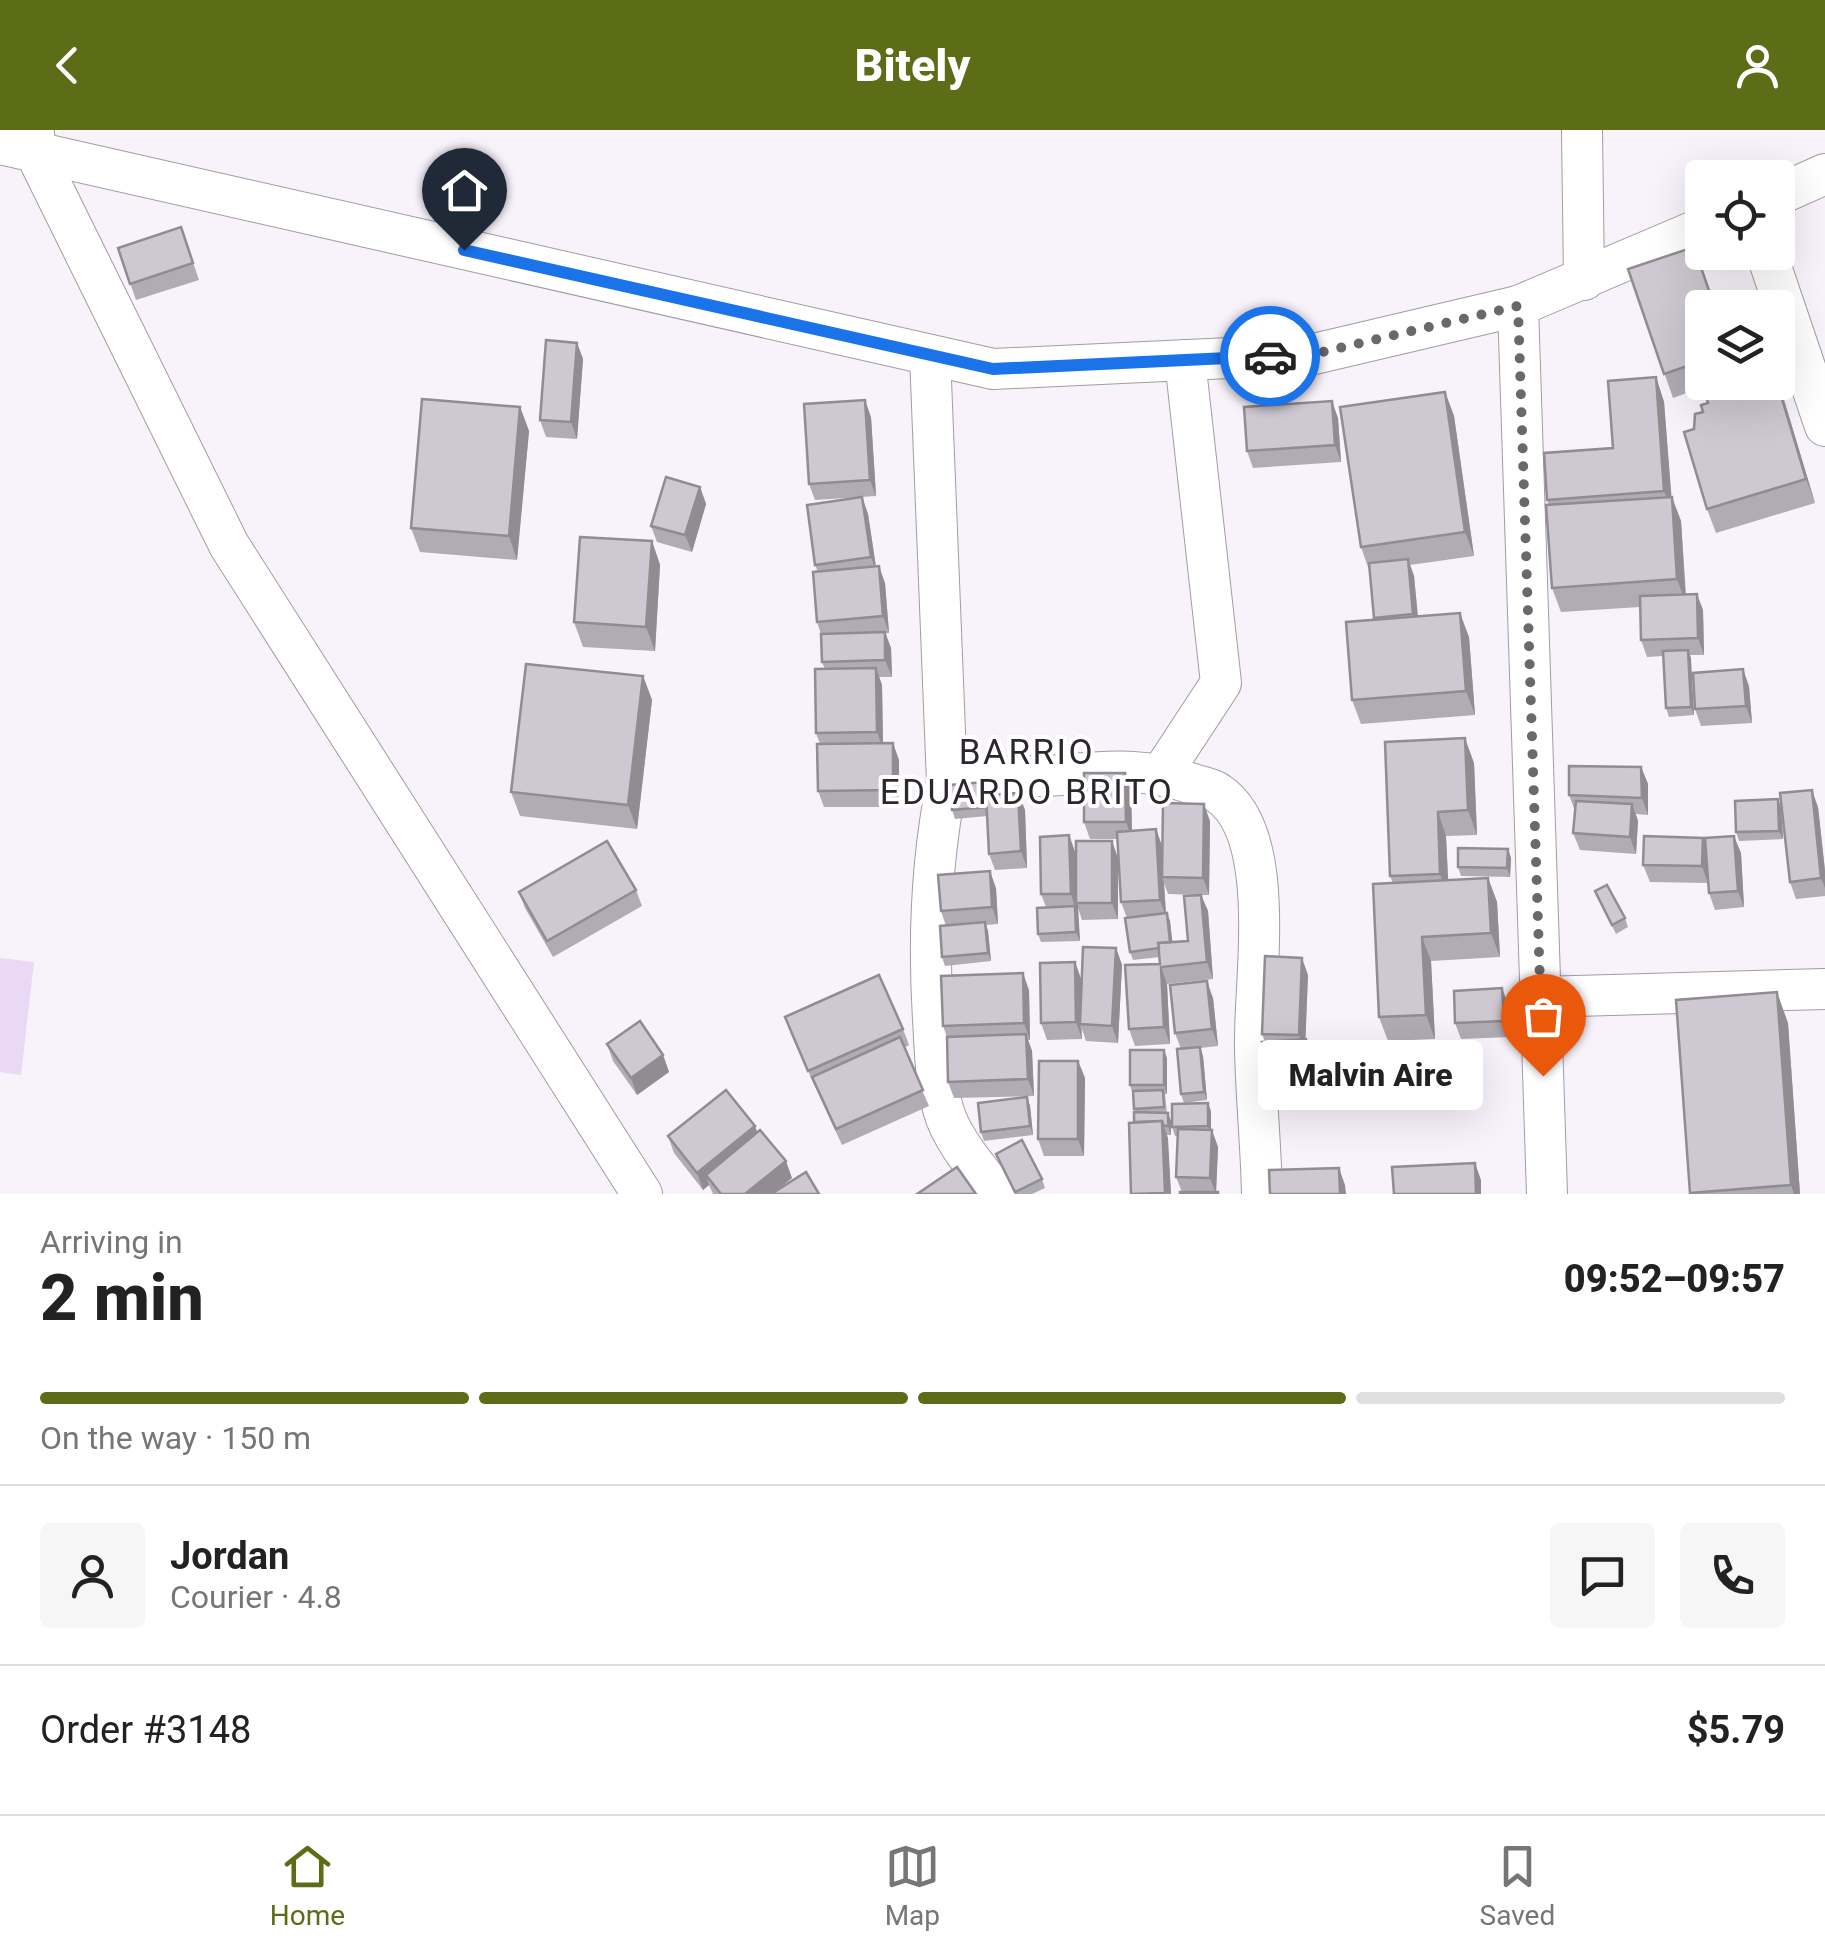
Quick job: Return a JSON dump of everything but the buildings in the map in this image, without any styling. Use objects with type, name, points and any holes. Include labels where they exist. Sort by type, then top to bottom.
[{"type":"street","points":[[1582,130],[1584,280]]},
{"type":"street","points":[[23,143],[993,369],[1314,354],[1518,306],[1685,235]]},
{"type":"street","points":[[23,143],[229,545],[642,1194]]},
{"type":"street","points":[[1795,187],[1825,174]]},
{"type":"street","points":[[1772,270],[1825,426]]},
{"type":"street","points":[[1518,306],[1547,1194]]},
{"type":"street","points":[[930,355],[947,782],[936,840],[929,944],[935,1060],[946,1119],[998,1194]]},
{"type":"street","points":[[1162,773],[1221,683],[1185,360]]},
{"type":"street","points":[[947,782],[968,777],[1019,778],[1114,770],[1162,773],[1218,793],[1245,826],[1254,855],[1260,931],[1255,1046],[1262,1194]]},
{"type":"street","points":[[1540,998],[1825,989]]},
{"type":"shaded area","points":[[0,958],[34,962],[21,1075],[0,1072]]},
{"type":"way so far","points":[[1270,356],[1314,354],[1518,306],[1543,1076]]},
{"type":"place","name":"Malvin Aire","points":[[1543,1076]]},
{"type":"district","name":"BARRIO EDUARDO BRITO","points":[[1027,772]]},
{"type":"route","points":[[464,250],[993,369],[1270,356]]}]
